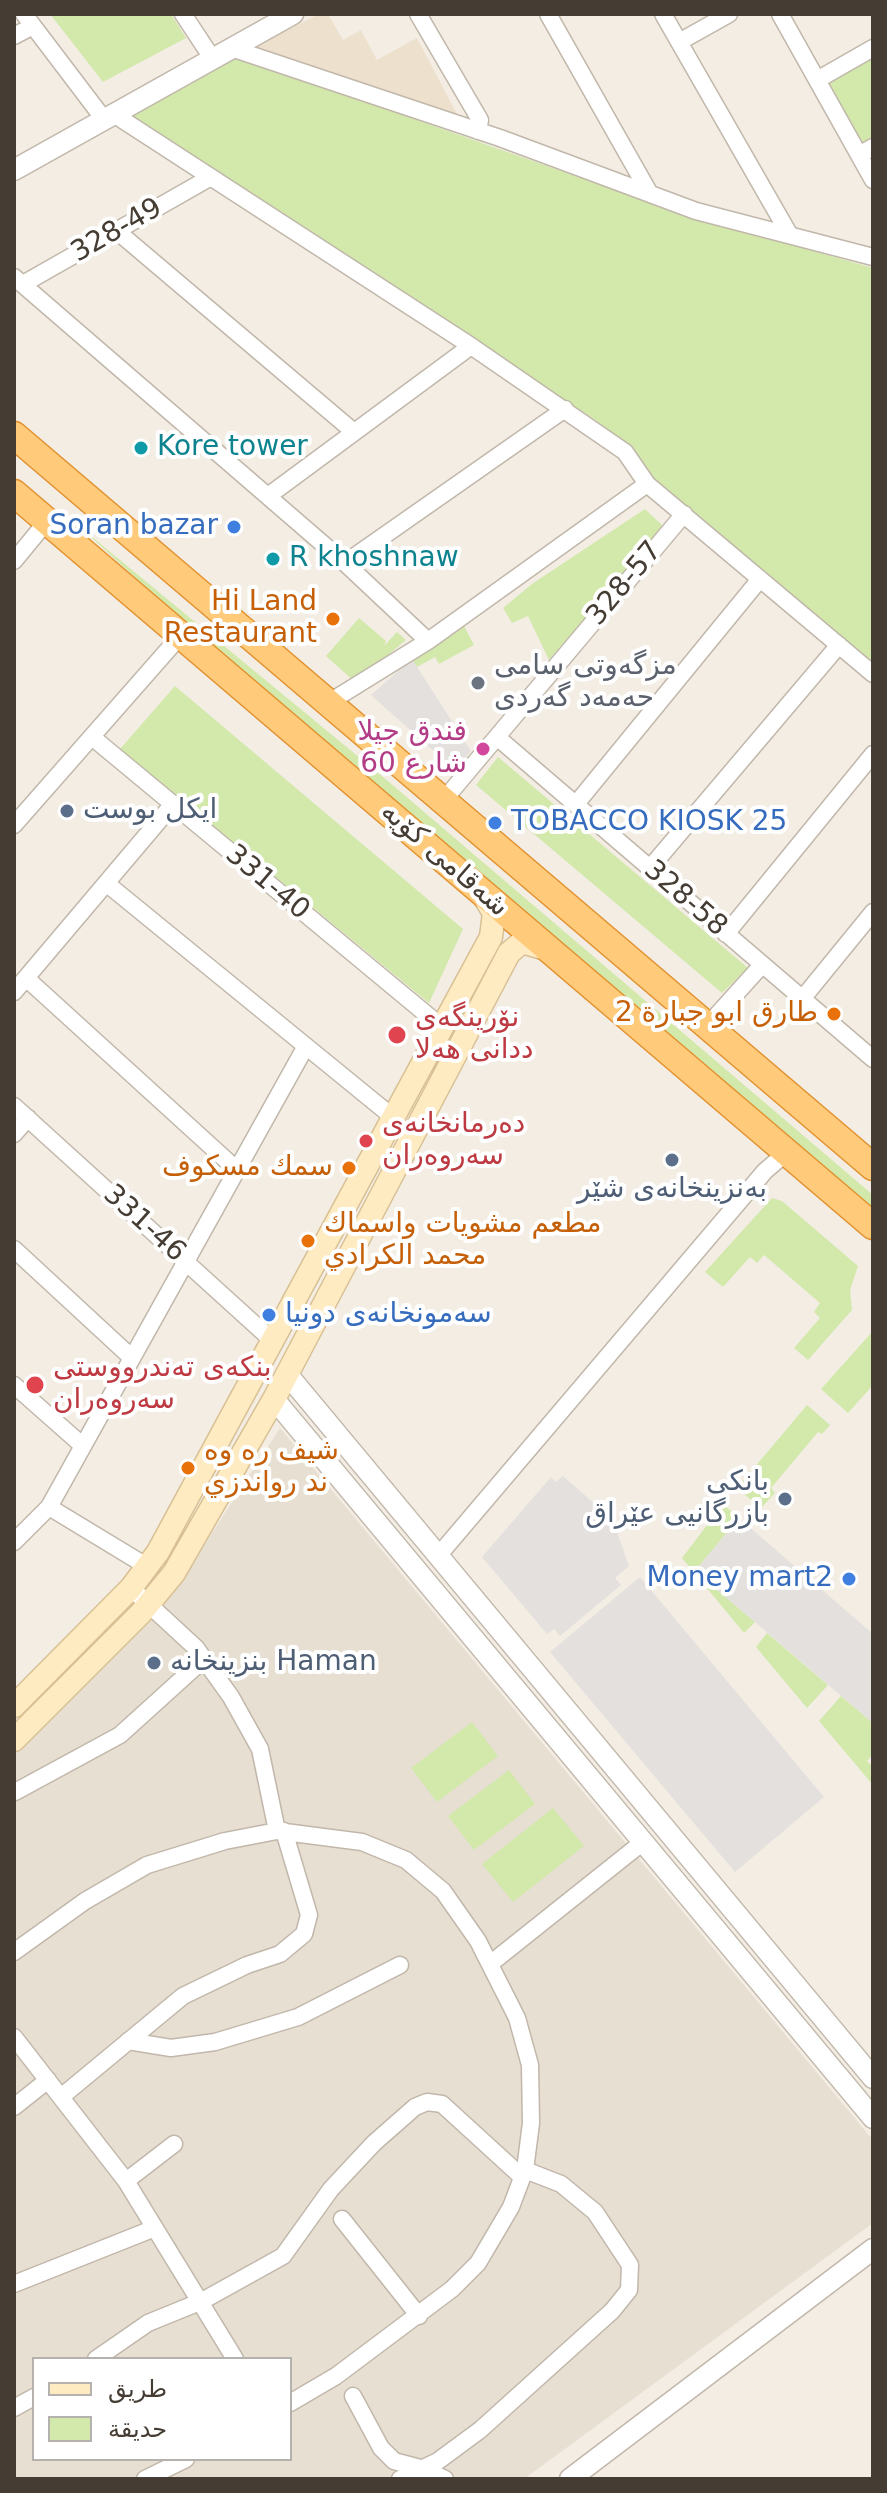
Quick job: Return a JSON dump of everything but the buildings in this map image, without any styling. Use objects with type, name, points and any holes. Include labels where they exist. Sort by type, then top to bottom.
[{"type":"highway","name":"شەقامی کۆیە","points":[[14,435],[873,1167]]},
{"type":"highway","points":[[47,521],[73,485]]},
{"type":"highway","name":"شەقامی کۆیە","points":[[14,493],[873,1226]]},
{"type":"main road","points":[[14,1706],[148,1567],[274,1342],[443,1028],[495,923],[488,901],[477,888]]},
{"type":"main road","points":[[14,1740],[150,1603],[174,1573],[281,1407],[287,1374],[515,946],[529,941],[554,954]]},
{"type":"main road","points":[[455,1004],[476,1016]]},
{"type":"street","points":[[183,14],[212,58]]},
{"type":"street","points":[[14,170],[293,14]]},
{"type":"street","points":[[418,14],[480,120],[478,131]]},
{"type":"street","points":[[548,14],[650,194]]},
{"type":"street","points":[[663,14],[788,232]]},
{"type":"street","points":[[679,42],[729,14]]},
{"type":"street","points":[[780,14],[817,80],[866,151],[873,180]]},
{"type":"street","points":[[14,36],[29,20],[108,115],[211,177],[471,346],[625,452],[647,484],[873,674]]},
{"type":"street","points":[[231,48],[478,131],[696,211],[788,232],[873,257]]},
{"type":"street","points":[[817,80],[873,48]]},
{"type":"street","name":"328-49","points":[[18,281],[118,232],[211,177]]},
{"type":"street","points":[[118,232],[354,432]]},
{"type":"street","points":[[18,281],[345,563],[428,641]]},
{"type":"street","points":[[268,496],[471,346]]},
{"type":"street","points":[[345,563],[565,409]]},
{"type":"street","points":[[328,703],[428,641],[647,484]]},
{"type":"street","name":"328-57","points":[[443,801],[684,514]]},
{"type":"street","points":[[14,561],[47,521]]},
{"type":"street","points":[[576,804],[760,579]]},
{"type":"street","points":[[14,825],[181,635]]},
{"type":"street","points":[[650,868],[839,645]]},
{"type":"street","name":"331-40","points":[[92,737],[443,1028]]},
{"type":"street","name":"328-58","points":[[498,738],[873,1059]]},
{"type":"street","points":[[726,934],[873,754]]},
{"type":"street","points":[[14,992],[173,804]]},
{"type":"street","points":[[106,883],[394,1118]]},
{"type":"street","points":[[802,999],[873,912]]},
{"type":"street","points":[[707,1026],[762,965]]},
{"type":"street","points":[[26,978],[237,1170]]},
{"type":"street","points":[[14,1542],[49,1507],[306,1046]]},
{"type":"street","name":"331-46","points":[[14,1106],[274,1342]]},
{"type":"street","points":[[14,1134],[28,1118]]},
{"type":"street","points":[[438,1556],[765,1171],[786,1153]]},
{"type":"street","points":[[14,1249],[132,1358]]},
{"type":"street","points":[[287,1374],[873,2078]]},
{"type":"street","points":[[14,1385],[83,1446]]},
{"type":"street","points":[[304,1394],[289,1399],[281,1407],[873,2118]]},
{"type":"street","points":[[49,1507],[148,1567]]},
{"type":"street","points":[[61,2097],[183,1996],[247,1965],[280,1954],[304,1934],[309,1915],[280,1831],[260,1749],[204,1659],[150,1603],[131,1588]]},
{"type":"street","points":[[15,1792],[120,1735],[204,1659]]},
{"type":"street","points":[[599,1789],[618,1773]]},
{"type":"street","points":[[14,1952],[85,1901],[147,1865],[225,1841],[280,1831],[362,1842],[406,1860],[443,1891],[490,1964],[517,2018],[530,2065],[531,2123],[524,2173],[511,2207],[478,2263],[419,2316],[336,2376],[292,2402]]},
{"type":"street","points":[[490,1964],[643,1842]]},
{"type":"street","points":[[128,2041],[171,2048],[215,2042],[298,2017],[400,1965]]},
{"type":"street","points":[[14,2037],[126,2181],[234,2357]]},
{"type":"street","points":[[14,2107],[48,2080]]},
{"type":"street","points":[[99,2357],[148,2323],[202,2301],[283,2256],[317,2205],[374,2143],[404,2115],[427,2102],[442,2104],[524,2173],[561,2184],[595,2212],[630,2265],[629,2290],[487,2425],[424,2469],[400,2479]]},
{"type":"street","points":[[126,2181],[174,2144]]},
{"type":"street","points":[[342,2219],[419,2316]]},
{"type":"street","points":[[14,2284],[155,2228]]},
{"type":"street","points":[[570,2479],[873,2249]]},
{"type":"street","points":[[353,2396],[381,2448],[394,2461],[424,2469],[445,2479]]},
{"type":"street","points":[[14,2408],[32,2398]]},
{"type":"street","points":[[145,2479],[182,2461]]},
{"type":"shaded area","points":[[319,14],[328,14],[343,40],[361,30],[377,60],[417,38],[458,116],[255,47]]},
{"type":"shaded area","points":[[412,659],[471,751],[455,770],[371,695]]},
{"type":"shaded area","points":[[280,1428],[873,2140],[873,2223],[524,2479],[14,2479],[14,1752],[199,1553]]},
{"type":"shaded area","points":[[563,1476],[621,1527],[618,1535],[629,1566],[615,1578],[621,1585],[560,1636],[554,1629],[547,1634],[482,1557],[551,1477],[556,1482]]},
{"type":"shaded area","points":[[739,1518],[873,1634],[873,1723],[695,1571]]},
{"type":"shaded area","points":[[640,1577],[824,1797],[735,1872],[550,1652]]},
{"type":"green space","points":[[50,14],[171,14],[186,38],[103,82]]},
{"type":"green space","points":[[230,54],[680,213],[873,268],[873,668],[644,481],[642,464],[597,421],[125,113]]},
{"type":"green space","points":[[873,57],[873,138],[862,144],[826,83]]},
{"type":"green space","points":[[645,509],[664,527],[549,660],[528,616],[512,623],[503,608],[532,584]]},
{"type":"green space","points":[[80,527],[389,782],[873,1195],[873,1212],[174,613]]},
{"type":"green space","points":[[359,618],[386,641],[384,646],[397,632],[406,640],[355,682],[326,656]]},
{"type":"green space","points":[[463,624],[474,645],[439,664],[435,657],[417,667],[412,659]]},
{"type":"green space","points":[[175,686],[463,929],[429,1003],[120,749]]},
{"type":"green space","points":[[498,757],[748,968],[722,993],[476,785]]},
{"type":"green space","points":[[772,1198],[782,1201],[858,1266],[850,1290],[852,1310],[808,1360],[794,1348],[820,1318],[814,1312],[820,1303],[764,1255],[757,1263],[750,1257],[723,1287],[705,1272]]},
{"type":"green space","points":[[873,1331],[873,1385],[848,1413],[821,1389]]},
{"type":"green space","points":[[807,1405],[830,1425],[822,1434],[818,1432],[771,1488],[775,1493],[761,1508],[737,1488]]},
{"type":"green space","points":[[723,1504],[739,1518],[695,1571],[755,1622],[744,1633],[682,1558]]},
{"type":"green space","points":[[767,1633],[828,1685],[807,1708],[756,1647]]},
{"type":"green space","points":[[841,1696],[873,1723],[873,1754],[867,1761],[873,1767],[873,1785],[819,1721]]},
{"type":"green space","points":[[472,1722],[498,1756],[437,1802],[411,1768]]},
{"type":"green space","points":[[509,1770],[535,1804],[474,1850],[448,1816]]},
{"type":"green space","points":[[553,1808],[584,1846],[513,1902],[482,1864]]},
{"type":"place","name":"Kore tower","points":[[141,448]]},
{"type":"place","name":"Soran bazar","points":[[234,527]]},
{"type":"place","name":"R khoshnaw","points":[[273,559]]},
{"type":"place","name":"Hi Land Restaurant","points":[[333,619]]},
{"type":"place","name":"مزگەوتی سامی حەمەد گەردی","points":[[478,683]]},
{"type":"place","name":"فندق جيلا شارع 60","points":[[483,749]]},
{"type":"place","name":"ايكل بوست","points":[[67,811]]},
{"type":"place","name":"TOBACCO KIOSK 25","points":[[495,823]]},
{"type":"place","name":"طارق ابو جبارة 2","points":[[834,1014]]},
{"type":"place","name":"نۆرینگەی ددانی هەلا","points":[[397,1035]]},
{"type":"place","name":"دەرمانخانەی سەروەران","points":[[366,1141]]},
{"type":"place","name":"بەنزینخانەی شێر","points":[[672,1160]]},
{"type":"place","name":"سمك مسكوف","points":[[349,1168]]},
{"type":"place","name":"مطعم مشويات واسماك محمد الكرادي","points":[[308,1241]]},
{"type":"place","name":"سەمونخانەی دونیا","points":[[269,1315]]},
{"type":"place","name":"بنکەی تەندرووستی سەروەران","points":[[35,1385]]},
{"type":"place","name":"شيف ره وه ند رواندزي","points":[[188,1468]]},
{"type":"place","name":"بانکی بازرگانیی عێراق","points":[[785,1499]]},
{"type":"place","name":"Money mart2","points":[[849,1579]]},
{"type":"place","name":"بنزینخانە Haman","points":[[154,1663]]}]
